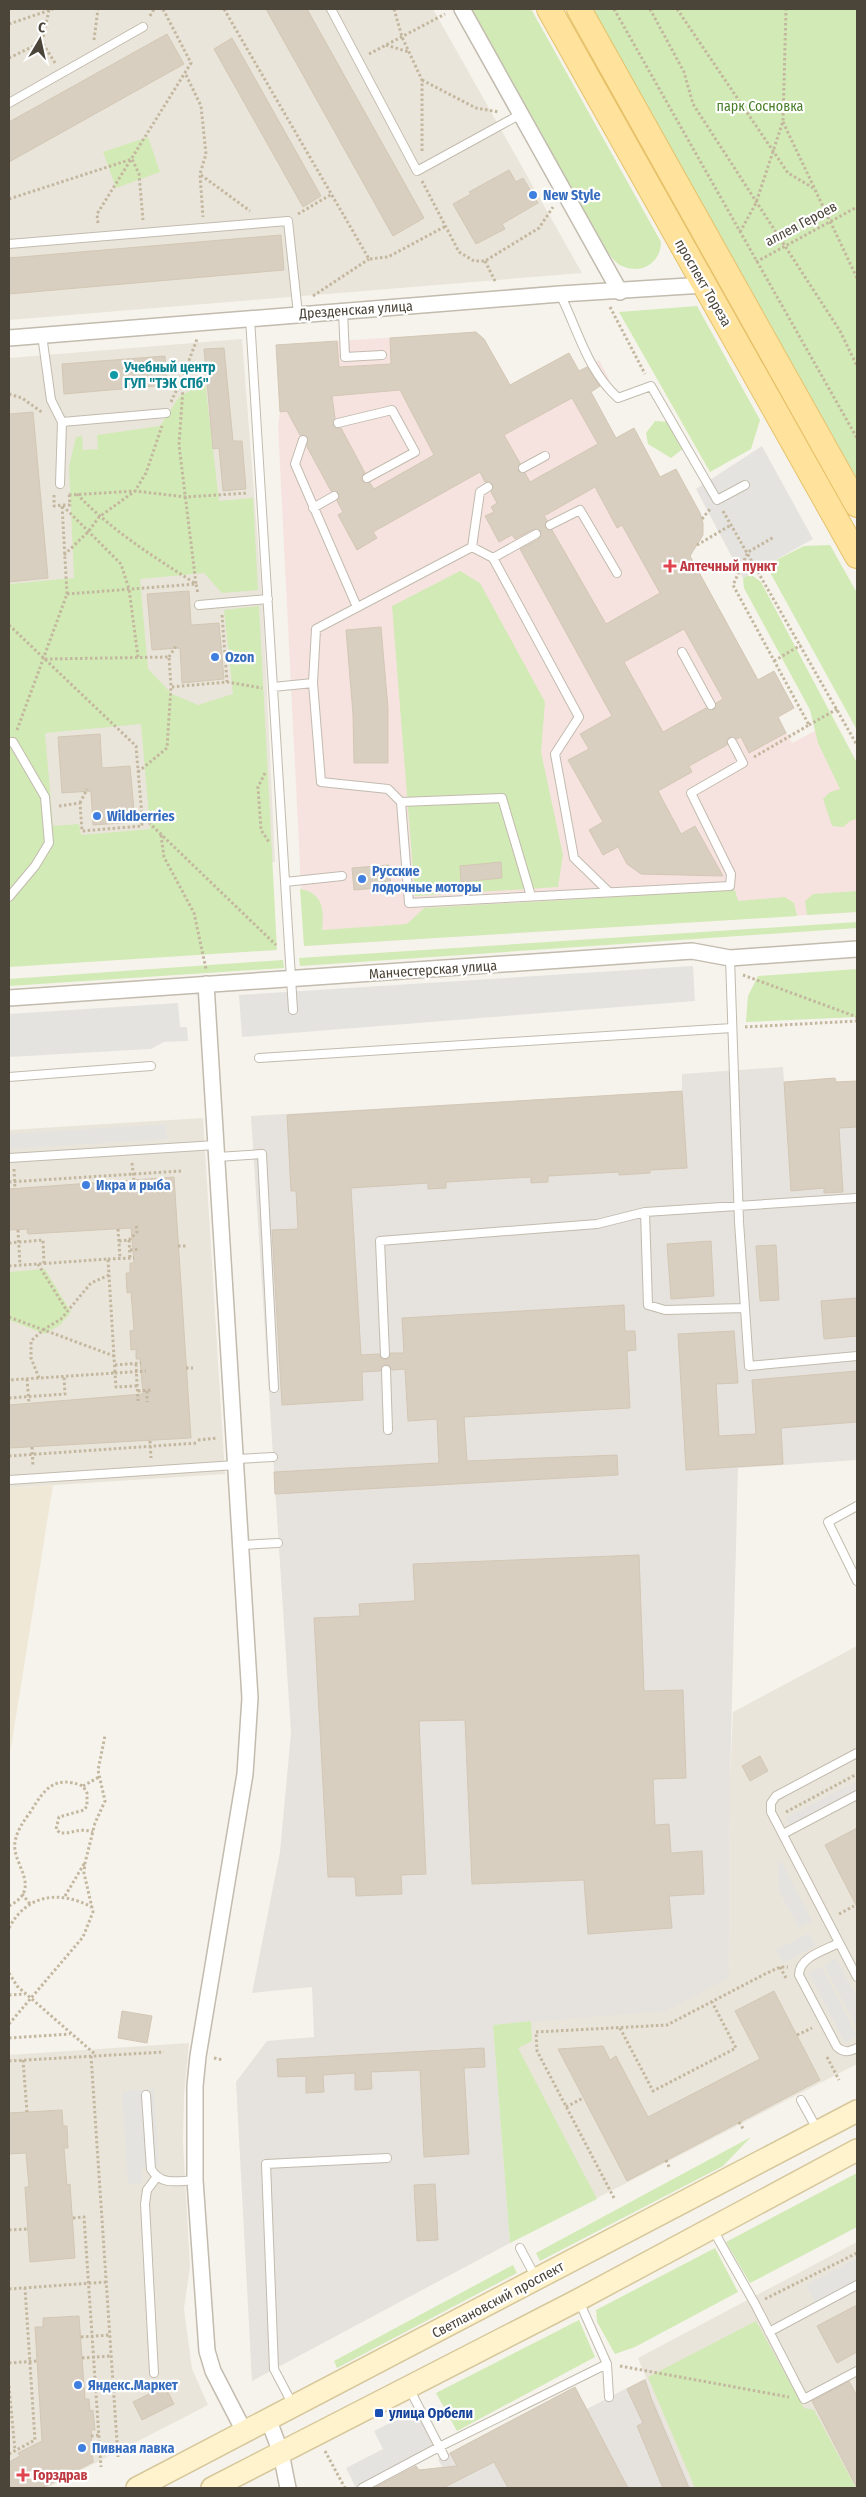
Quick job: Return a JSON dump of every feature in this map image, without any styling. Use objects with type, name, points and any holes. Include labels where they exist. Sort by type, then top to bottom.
[{"type":"main road","name":"проспект Тореза","points":[[550,9],[857,556]]},
{"type":"main road","name":"проспект Тореза","points":[[579,9],[857,505]]},
{"type":"main road","name":"Светлановский проспект","points":[[138,2488],[857,2111]]},
{"type":"main road","points":[[212,2488],[578,2300],[711,2226],[857,2150]]},
{"type":"street","points":[[462,9],[620,292]]},
{"type":"street","name":"Дрезденская улица","points":[[9,338],[560,294],[620,292],[704,285]]},
{"type":"street","name":"Манчестерская улица","points":[[9,998],[692,951],[730,964],[857,950]]},
{"type":"street","points":[[206,984],[250,1663],[245,1774],[198,2056],[194,2124],[195,2180],[208,2351],[213,2371],[245,2433]]},
{"type":"street","points":[[269,2421],[281,2453],[288,2488]]},
{"type":"lane","points":[[331,9],[357,60],[420,169],[521,114]]},
{"type":"lane","points":[[9,103],[143,27]]},
{"type":"lane","points":[[9,244],[288,220],[298,314]]},
{"type":"lane","points":[[560,294],[583,349],[603,385],[618,398],[651,386],[717,500],[745,485]]},
{"type":"lane","points":[[343,311],[345,358],[382,354]]},
{"type":"lane","points":[[250,318],[294,1010]]},
{"type":"lane","points":[[42,335],[51,400],[61,424],[60,484]]},
{"type":"lane","points":[[338,423],[392,410],[415,452],[367,478]]},
{"type":"lane","points":[[61,424],[166,413]]},
{"type":"lane","points":[[303,440],[294,464],[357,607]]},
{"type":"lane","points":[[523,468],[545,456]]},
{"type":"lane","points":[[472,547],[480,492],[488,487]]},
{"type":"lane","points":[[313,508],[334,496]]},
{"type":"lane","points":[[550,525],[580,510],[617,573]]},
{"type":"lane","points":[[493,558],[536,534]]},
{"type":"lane","points":[[472,547],[493,558],[579,717],[555,754],[574,858],[609,892]]},
{"type":"lane","points":[[472,547],[316,629],[313,683],[320,782],[388,789],[401,802],[409,903],[730,886],[731,874],[691,793],[743,763],[732,742]]},
{"type":"lane","points":[[199,605],[268,598]]},
{"type":"lane","points":[[682,652],[711,705]]},
{"type":"lane","points":[[273,687],[313,683]]},
{"type":"lane","points":[[9,897],[35,866],[48,843],[45,797],[11,742]]},
{"type":"lane","points":[[401,802],[502,798],[531,896]]},
{"type":"lane","points":[[285,882],[342,876]]},
{"type":"lane","points":[[730,964],[738,1206],[749,1366],[857,1356]]},
{"type":"lane","points":[[259,1058],[732,1028]]},
{"type":"lane","points":[[9,1077],[152,1066]]},
{"type":"lane","points":[[11,1158],[217,1151],[262,1154],[274,1388]]},
{"type":"lane","points":[[385,1354],[380,1241],[597,1224],[645,1212],[857,1198]]},
{"type":"lane","points":[[645,1212],[648,1305],[665,1310],[745,1308]]},
{"type":"lane","points":[[386,1370],[388,1430]]},
{"type":"lane","points":[[9,1480],[237,1462],[273,1457]]},
{"type":"lane","points":[[857,1506],[828,1522],[857,1581]]},
{"type":"lane","points":[[242,1545],[278,1543]]},
{"type":"lane","points":[[857,1753],[776,1796],[771,1803],[774,1818],[857,1977]]},
{"type":"lane","points":[[783,1834],[857,1795]]},
{"type":"lane","points":[[840,1943],[803,1962],[799,1968],[799,1975],[837,2047],[843,2052],[857,2048]]},
{"type":"lane","points":[[146,2095],[151,2169],[156,2178],[165,2182],[195,2180]]},
{"type":"lane","points":[[802,2100],[818,2132]]},
{"type":"lane","points":[[294,2407],[274,2369],[266,2164],[387,2158]]},
{"type":"lane","points":[[154,2373],[145,2204],[147,2190],[156,2178]]},
{"type":"lane","points":[[711,2226],[755,2304],[804,2400],[857,2371]]},
{"type":"lane","points":[[520,2248],[537,2279]]},
{"type":"lane","points":[[769,2332],[857,2285]]},
{"type":"lane","points":[[578,2300],[607,2364],[610,2396]]},
{"type":"lane","points":[[362,2488],[439,2447],[607,2364]]},
{"type":"lane","points":[[409,2388],[444,2456]]},
{"type":"path","points":[[92,55],[98,9]]},
{"type":"path","points":[[97,214],[186,75],[191,63],[163,9]]},
{"type":"path","points":[[224,9],[369,259]]},
{"type":"path","points":[[394,9],[402,37],[422,80],[420,169],[459,252],[467,258],[485,261],[539,228],[553,207]]},
{"type":"path","points":[[614,9],[857,438]]},
{"type":"path","points":[[650,9],[684,72],[693,104],[840,331],[857,366]]},
{"type":"path","points":[[677,9],[788,173],[815,189]]},
{"type":"path","points":[[740,232],[756,203],[783,121],[786,9]]},
{"type":"path","points":[[9,24],[51,10]]},
{"type":"path","points":[[9,58],[42,42],[51,10]]},
{"type":"path","points":[[357,60],[445,14]]},
{"type":"path","points":[[42,42],[62,73]]},
{"type":"path","points":[[386,45],[409,52]]},
{"type":"path","points":[[186,75],[201,106],[206,154],[200,174],[204,228]]},
{"type":"path","points":[[422,80],[476,108],[499,112]]},
{"type":"path","points":[[783,121],[857,278]]},
{"type":"path","points":[[9,199],[132,159]]},
{"type":"path","points":[[132,159],[139,174],[144,233]]},
{"type":"path","points":[[200,174],[251,212],[256,223]]},
{"type":"path","points":[[304,211],[332,194]]},
{"type":"path","name":"аллея Героев","points":[[756,262],[857,207]]},
{"type":"path","points":[[308,299],[369,259],[388,257],[446,226]]},
{"type":"path","points":[[485,261],[496,283]]},
{"type":"path","points":[[608,304],[651,386]]},
{"type":"path","points":[[64,556],[88,532],[99,517],[135,491],[146,473],[166,413],[198,338]]},
{"type":"path","points":[[184,374],[179,445],[199,605]]},
{"type":"path","points":[[9,394],[22,398],[61,424]]},
{"type":"path","points":[[60,484],[68,483],[70,505],[62,505]]},
{"type":"path","points":[[69,495],[135,491],[186,496],[261,493]]},
{"type":"path","points":[[77,494],[122,537],[196,584]]},
{"type":"path","points":[[717,500],[857,745]]},
{"type":"path","points":[[62,505],[121,564],[129,589],[138,657]]},
{"type":"path","points":[[11,742],[45,659],[67,594],[62,505]]},
{"type":"path","points":[[698,546],[732,525]]},
{"type":"path","points":[[774,537],[748,552],[733,585],[809,725]]},
{"type":"path","points":[[67,594],[196,584]]},
{"type":"path","points":[[221,602],[227,682]]},
{"type":"path","points":[[9,625],[136,746],[142,826],[82,832],[80,803],[87,789]]},
{"type":"path","points":[[774,661],[800,645]]},
{"type":"path","points":[[138,772],[166,748],[171,687],[169,657],[176,646]]},
{"type":"path","points":[[45,659],[169,657]]},
{"type":"path","points":[[171,687],[227,682],[263,688]]},
{"type":"path","points":[[743,763],[837,709]]},
{"type":"path","points":[[46,807],[80,803]]},
{"type":"path","points":[[142,816],[278,947],[290,955]]},
{"type":"path","points":[[160,834],[164,857],[194,913],[206,962]]},
{"type":"path","points":[[730,964],[857,1017]]},
{"type":"path","points":[[732,1028],[857,1021]]},
{"type":"path","points":[[11,1158],[15,1189]]},
{"type":"path","points":[[132,1162],[134,1181]]},
{"type":"path","points":[[9,1182],[181,1170]]},
{"type":"path","points":[[119,1241],[129,1240],[139,1232],[136,1224]]},
{"type":"path","points":[[118,1229],[120,1258]]},
{"type":"path","points":[[18,1230],[20,1265]]},
{"type":"path","points":[[32,1234],[33,1241]]},
{"type":"path","points":[[9,1243],[43,1240],[44,1264]]},
{"type":"path","points":[[9,1266],[132,1258],[129,1240]]},
{"type":"path","points":[[178,1246],[186,1246]]},
{"type":"path","points":[[130,1250],[139,1249]]},
{"type":"path","points":[[108,1259],[116,1387],[137,1386]]},
{"type":"path","points":[[38,1264],[67,1311]]},
{"type":"path","points":[[39,1378],[31,1358],[31,1341],[43,1330],[61,1319],[91,1283],[109,1275]]},
{"type":"path","points":[[9,1317],[114,1356]]},
{"type":"path","points":[[115,1365],[141,1363]]},
{"type":"path","points":[[136,1364],[138,1400]]},
{"type":"path","points":[[186,1368],[193,1368]]},
{"type":"path","points":[[9,1380],[146,1371]]},
{"type":"path","points":[[9,1398],[28,1396],[52,1397],[66,1394],[64,1376]]},
{"type":"path","points":[[27,1379],[29,1403]]},
{"type":"path","points":[[138,1391],[151,1390]]},
{"type":"path","points":[[147,1391],[147,1402]]},
{"type":"path","points":[[150,1441],[151,1458]]},
{"type":"path","points":[[9,1456],[198,1443]]},
{"type":"path","points":[[32,1447],[33,1466]]},
{"type":"path","points":[[9,2024],[83,1937],[93,1912],[84,1873],[93,1832],[105,1801],[98,1764],[105,1736]]},
{"type":"path","points":[[774,1818],[857,1774]]},
{"type":"path","points":[[83,1786],[99,1777]]},
{"type":"path","points":[[9,1906],[22,1894],[25,1874],[15,1852],[19,1828],[44,1790],[65,1781],[83,1786],[88,1793],[87,1806],[84,1810],[59,1817],[56,1829],[60,1833],[68,1834],[77,1829],[93,1832]]},
{"type":"path","points":[[65,1896],[85,1863]]},
{"type":"path","points":[[22,1894],[30,1904]]},
{"type":"path","points":[[9,1928],[18,1914],[30,1904],[46,1897],[65,1896],[77,1899],[93,1907]]},
{"type":"path","points":[[837,1914],[854,1906]]},
{"type":"path","points":[[614,2198],[537,2051],[536,2032],[667,2025],[780,1967],[799,1968]]},
{"type":"path","points":[[9,1972],[30,1998],[96,2056]]},
{"type":"path","points":[[9,1995],[26,1994]]},
{"type":"path","points":[[620,2028],[653,2091],[736,2048],[711,2002]]},
{"type":"path","points":[[797,2036],[812,2028]]},
{"type":"path","points":[[9,2038],[72,2034]]},
{"type":"path","points":[[9,2061],[164,2052]]},
{"type":"path","points":[[91,2056],[118,2457]]},
{"type":"path","points":[[23,2060],[27,2112]]},
{"type":"path","points":[[566,2107],[583,2098]]},
{"type":"path","points":[[739,2122],[744,2130]]},
{"type":"path","points":[[666,2160],[670,2169]]},
{"type":"path","points":[[73,2218],[84,2217],[101,2467]]},
{"type":"path","points":[[9,2230],[28,2229]]},
{"type":"path","points":[[755,2304],[857,2253]]},
{"type":"path","points":[[9,2289],[106,2282]]},
{"type":"path","points":[[9,2454],[35,2440],[25,2288]]},
{"type":"path","points":[[81,2337],[110,2335]]},
{"type":"path","points":[[82,2358],[112,2356]]},
{"type":"path","points":[[9,2363],[37,2361]]},
{"type":"path","points":[[607,2364],[804,2400]]},
{"type":"path","points":[[9,2386],[10,2424],[14,2451]]},
{"type":"path","points":[[91,2436],[99,2436]]},
{"type":"path","points":[[326,2454],[345,2488]]},
{"type":"shaded area","points":[[9,9],[433,9],[582,273],[9,320]]},
{"type":"shaded area","points":[[476,332],[484,339],[511,385],[569,353],[579,371],[599,360],[610,381],[591,391],[616,438],[634,428],[654,464],[646,469],[653,481],[676,469],[700,513],[703,523],[703,535],[690,556],[758,679],[774,671],[794,708],[778,717],[792,743],[834,721],[857,763],[857,912],[304,946],[278,426],[280,412],[276,345]]},
{"type":"shaded area","points":[[242,339],[263,608],[275,862],[9,882],[9,358]]},
{"type":"shaded area","points":[[762,446],[813,539],[743,578],[696,489]]},
{"type":"shaded area","points":[[693,966],[695,1001],[242,1037],[239,995]]},
{"type":"shaded area","points":[[178,1003],[180,1027],[187,1027],[188,1041],[164,1042],[151,1049],[9,1057],[9,1014]]},
{"type":"shaded area","points":[[783,1067],[784,1082],[835,1078],[836,1082],[857,1081],[857,1460],[738,1468],[730,1778],[729,1978],[666,2011],[493,2025],[510,2243],[252,2381],[236,2082],[267,2041],[314,2037],[312,1987],[252,1993],[280,1852],[291,1733],[251,1116],[682,1091],[682,1074]]},
{"type":"shaded area","points":[[203,1118],[225,1474],[9,1488],[9,1130]]},
{"type":"shaded area","points":[[166,1124],[167,1139],[9,1149],[9,1134]]},
{"type":"shaded area","points":[[53,1485],[9,1760],[9,1488]]},
{"type":"shaded area","points":[[857,1646],[857,2064],[510,2243],[493,2025],[556,2019],[729,1978],[730,1778],[733,1712]]},
{"type":"shaded area","points":[[857,1781],[857,1790],[790,1825],[786,1818]]},
{"type":"shaded area","points":[[782,1862],[812,1921],[799,1928],[779,1891],[778,1863]]},
{"type":"shaded area","points":[[809,1933],[816,1946],[783,1963],[776,1950]]},
{"type":"shaded area","points":[[836,1958],[857,1998],[857,2028],[824,1965]]},
{"type":"shaded area","points":[[821,1966],[857,2036],[845,2043],[809,1973]]},
{"type":"shaded area","points":[[189,2043],[184,2095],[183,2142],[190,2267],[184,2309],[192,2369],[208,2405],[47,2488],[9,2488],[9,2055]]},
{"type":"shaded area","points":[[154,2089],[159,2166],[142,2167],[143,2183],[128,2184],[122,2091]]},
{"type":"shaded area","points":[[857,2242],[857,2488],[692,2488],[638,2358]]},
{"type":"shaded area","points":[[857,2258],[857,2291],[820,2311],[806,2285]]},
{"type":"shaded area","points":[[646,2378],[692,2488],[420,2488],[419,2470],[442,2467],[438,2459],[575,2387],[587,2409]]},
{"type":"shaded area","points":[[417,2409],[436,2447],[356,2488],[346,2468],[383,2449],[374,2431]]},
{"type":"green space","points":[[472,9],[531,9],[661,242],[658,256],[649,265],[636,269],[622,266],[607,252]]},
{"type":"green space","name":"парк Сосновка","points":[[593,9],[857,9],[857,479]]},
{"type":"green space","points":[[148,137],[160,172],[116,188],[103,152]]},
{"type":"green space","points":[[697,306],[760,420],[751,449],[710,472],[619,312]]},
{"type":"green space","points":[[205,382],[219,501],[253,498],[258,590],[222,593],[204,573],[140,579],[148,669],[172,694],[198,705],[233,694],[224,610],[259,606],[277,950],[9,967],[9,584],[74,578],[69,467],[76,437],[82,436],[83,450],[98,449],[97,435],[160,426],[179,397]],"holes":[[[141,724],[150,829],[81,835],[79,824],[53,826],[45,733]]]},
{"type":"green space","points":[[655,421],[670,422],[684,448],[671,458],[648,444],[646,433]]},
{"type":"green space","points":[[830,545],[857,593],[857,730],[766,565],[804,546]]},
{"type":"green space","points":[[460,571],[480,583],[545,702],[541,752],[563,855],[558,887],[415,896],[392,606]]},
{"type":"green space","points":[[750,574],[761,582],[857,763],[857,819],[850,821],[843,827],[832,826],[823,799],[830,792],[840,789],[818,743],[810,710],[744,588],[743,578]]},
{"type":"green space","points":[[300,889],[314,894],[321,904],[323,916],[322,930],[407,924],[424,908],[735,890],[738,901],[785,897],[794,903],[797,916],[304,946]]},
{"type":"green space","points":[[857,891],[857,912],[807,915],[805,901],[813,894]]},
{"type":"green space","points":[[857,922],[857,928],[300,966],[299,958]]},
{"type":"green space","points":[[283,960],[284,968],[9,986],[9,979]]},
{"type":"green space","points":[[857,969],[857,1017],[746,1022],[748,996],[758,976]]},
{"type":"green space","points":[[45,1269],[71,1312],[60,1325],[45,1334],[9,1320],[9,1272]]},
{"type":"green space","points":[[531,2021],[532,2041],[518,2048],[597,2199],[510,2243],[493,2025]]},
{"type":"green space","points":[[751,2137],[723,2166],[540,2261],[536,2253]]},
{"type":"green space","points":[[857,2173],[857,2227],[750,2283],[726,2242]]},
{"type":"green space","points":[[715,2248],[738,2292],[635,2347],[615,2354],[597,2322],[596,2310]]},
{"type":"green space","points":[[513,2265],[517,2273],[337,2368],[334,2361]]},
{"type":"green space","points":[[579,2320],[595,2357],[457,2431],[436,2393]]},
{"type":"green space","points":[[756,2321],[804,2408],[814,2410],[856,2488],[695,2488],[648,2377]]},
{"type":"building","points":[[266,9],[307,9],[424,218],[393,236]]},
{"type":"building","points":[[167,34],[184,64],[9,162],[9,122]]},
{"type":"building","points":[[232,38],[321,196],[303,207],[214,49]]},
{"type":"building","points":[[509,170],[516,182],[523,178],[538,203],[502,224],[505,229],[476,244],[453,204],[471,194],[469,192]]},
{"type":"building","points":[[281,235],[284,270],[9,294],[9,258]]},
{"type":"building","points":[[476,332],[484,339],[510,385],[569,353],[579,371],[587,367],[600,386],[591,392],[616,438],[634,428],[660,477],[676,469],[700,513],[703,523],[703,535],[690,556],[758,680],[774,671],[794,708],[778,717],[786,733],[749,753],[741,737],[737,739],[730,737],[727,739],[727,745],[689,766],[692,772],[658,791],[681,834],[695,826],[723,876],[641,874],[627,864],[618,847],[603,855],[589,830],[603,822],[568,760],[589,749],[580,734],[612,716],[520,549],[539,539],[541,531],[534,529],[515,539],[512,535],[499,542],[485,516],[494,512],[491,507],[497,503],[491,492],[494,486],[490,482],[485,482],[480,472],[373,532],[377,538],[357,550],[338,515],[343,512],[337,501],[339,494],[331,491],[307,447],[307,437],[300,435],[287,411],[280,412],[276,345],[337,341],[339,367],[391,364],[390,338]],"holes":[[[400,390],[434,455],[374,489],[370,483],[362,481],[361,477],[365,473],[341,428],[336,428],[333,425],[335,418],[332,396]],[[572,398],[598,444],[530,482],[525,473],[518,471],[520,463],[504,435]],[[595,487],[617,528],[622,525],[660,593],[606,624],[552,530],[547,530],[544,525],[547,520],[544,516]],[[684,629],[723,699],[716,703],[714,710],[706,708],[663,732],[624,662]]]},
{"type":"building","points":[[224,348],[233,441],[242,441],[246,489],[223,491],[219,448],[213,449],[204,349]]},
{"type":"building","name":"Учебный центр ГУП \"ТЭК СПб\"","points":[[165,356],[167,385],[64,394],[62,364]]},
{"type":"building","points":[[33,412],[48,578],[9,582],[9,414]]},
{"type":"building","points":[[189,591],[191,625],[219,623],[224,679],[182,683],[180,648],[152,650],[147,594]]},
{"type":"building","points":[[381,627],[388,709],[388,763],[354,763],[353,714],[346,630]]},
{"type":"building","points":[[100,734],[102,768],[130,766],[135,822],[93,825],[91,791],[62,793],[58,737]]},
{"type":"building","points":[[501,862],[502,878],[461,882],[460,866]]},
{"type":"building","points":[[389,865],[391,887],[354,890],[352,868]]},
{"type":"building","points":[[835,1078],[836,1082],[857,1081],[857,1127],[839,1128],[843,1192],[824,1193],[824,1188],[791,1191],[784,1082]]},
{"type":"building","points":[[682,1091],[687,1168],[650,1170],[650,1173],[619,1175],[619,1172],[548,1176],[548,1182],[531,1183],[531,1177],[446,1182],[446,1188],[428,1189],[428,1183],[351,1188],[361,1355],[379,1354],[382,1359],[386,1360],[391,1353],[404,1353],[402,1318],[624,1305],[625,1331],[635,1331],[636,1350],[627,1351],[630,1408],[464,1417],[467,1461],[617,1455],[618,1475],[275,1494],[274,1472],[439,1463],[437,1419],[408,1421],[405,1369],[392,1370],[389,1365],[385,1364],[380,1371],[362,1372],[363,1400],[282,1405],[272,1230],[298,1229],[296,1191],[291,1191],[287,1115]]},
{"type":"building","points":[[174,1177],[191,1438],[9,1448],[9,1405],[143,1394],[140,1359],[136,1359],[136,1349],[131,1350],[130,1331],[134,1330],[131,1292],[127,1293],[126,1273],[130,1273],[130,1263],[134,1263],[131,1228],[28,1234],[27,1229],[9,1230],[9,1189]]},
{"type":"building","points":[[711,1241],[714,1296],[671,1299],[667,1244]]},
{"type":"building","points":[[776,1245],[779,1300],[760,1301],[756,1246]]},
{"type":"building","points":[[857,1298],[857,1336],[824,1339],[821,1301]]},
{"type":"building","points":[[734,1331],[738,1383],[716,1384],[719,1436],[756,1434],[752,1380],[857,1371],[857,1422],[781,1428],[783,1464],[686,1470],[678,1334]]},
{"type":"building","points":[[639,1555],[644,1691],[683,1690],[686,1778],[653,1779],[655,1825],[669,1824],[671,1853],[702,1851],[704,1894],[669,1896],[672,1928],[588,1934],[584,1880],[472,1884],[465,1720],[419,1721],[426,1874],[401,1875],[402,1894],[356,1896],[355,1877],[328,1877],[314,1618],[360,1616],[359,1604],[415,1601],[413,1564]]},
{"type":"building","points":[[760,1756],[768,1771],[750,1781],[742,1766]]},
{"type":"building","points":[[857,1828],[857,1907],[825,1845]]},
{"type":"building","points":[[774,1991],[820,2080],[627,2181],[558,2049],[603,2046],[610,2060],[616,2056],[648,2117],[760,2059],[735,2011]]},
{"type":"building","points":[[122,2011],[152,2016],[147,2043],[118,2038]]},
{"type":"building","points":[[484,2048],[485,2067],[464,2068],[469,2154],[424,2157],[420,2070],[371,2072],[372,2089],[355,2090],[355,2073],[323,2075],[324,2092],[306,2093],[306,2076],[278,2077],[277,2059]]},
{"type":"building","points":[[62,2110],[63,2126],[67,2126],[68,2148],[64,2148],[67,2185],[70,2184],[75,2258],[30,2262],[25,2187],[29,2187],[26,2153],[9,2154],[9,2113]]},
{"type":"building","points":[[435,2184],[438,2240],[417,2241],[414,2185]]},
{"type":"building","points":[[857,2305],[857,2352],[837,2363],[817,2326]]},
{"type":"building","points":[[79,2316],[85,2399],[89,2399],[90,2411],[93,2410],[95,2430],[91,2430],[93,2462],[42,2488],[9,2488],[9,2462],[20,2456],[18,2453],[42,2441],[35,2327],[43,2327],[43,2318]]},
{"type":"building","points":[[645,2380],[689,2488],[663,2488],[637,2426],[643,2423],[627,2389]]},
{"type":"building","points":[[849,2381],[857,2396],[857,2488],[812,2401]]},
{"type":"building","points":[[165,2386],[174,2404],[142,2420],[133,2402]]},
{"type":"building","points":[[575,2387],[628,2488],[508,2488],[494,2462],[443,2488],[374,2488],[416,2466],[419,2470],[457,2466],[450,2453]]},
{"type":"place","name":"New Style","points":[[533,195]]},
{"type":"place","name":"Учебный центр ГУП \"ТЭК СПб\"","points":[[114,375]]},
{"type":"place","name":"Аптечный пункт","points":[[670,566]]},
{"type":"place","name":"Ozon","points":[[215,657]]},
{"type":"place","name":"Wildberries","points":[[97,816]]},
{"type":"place","name":"Русские лодочные моторы","points":[[362,879]]},
{"type":"place","name":"Икра и рыба","points":[[86,1185]]},
{"type":"place","name":"Яндекс.Маркет","points":[[78,2385]]},
{"type":"place","name":"улица Орбели","points":[[379,2413]]},
{"type":"place","name":"Пивная лавка","points":[[82,2448]]},
{"type":"place","name":"Горздрав","points":[[23,2475]]}]
